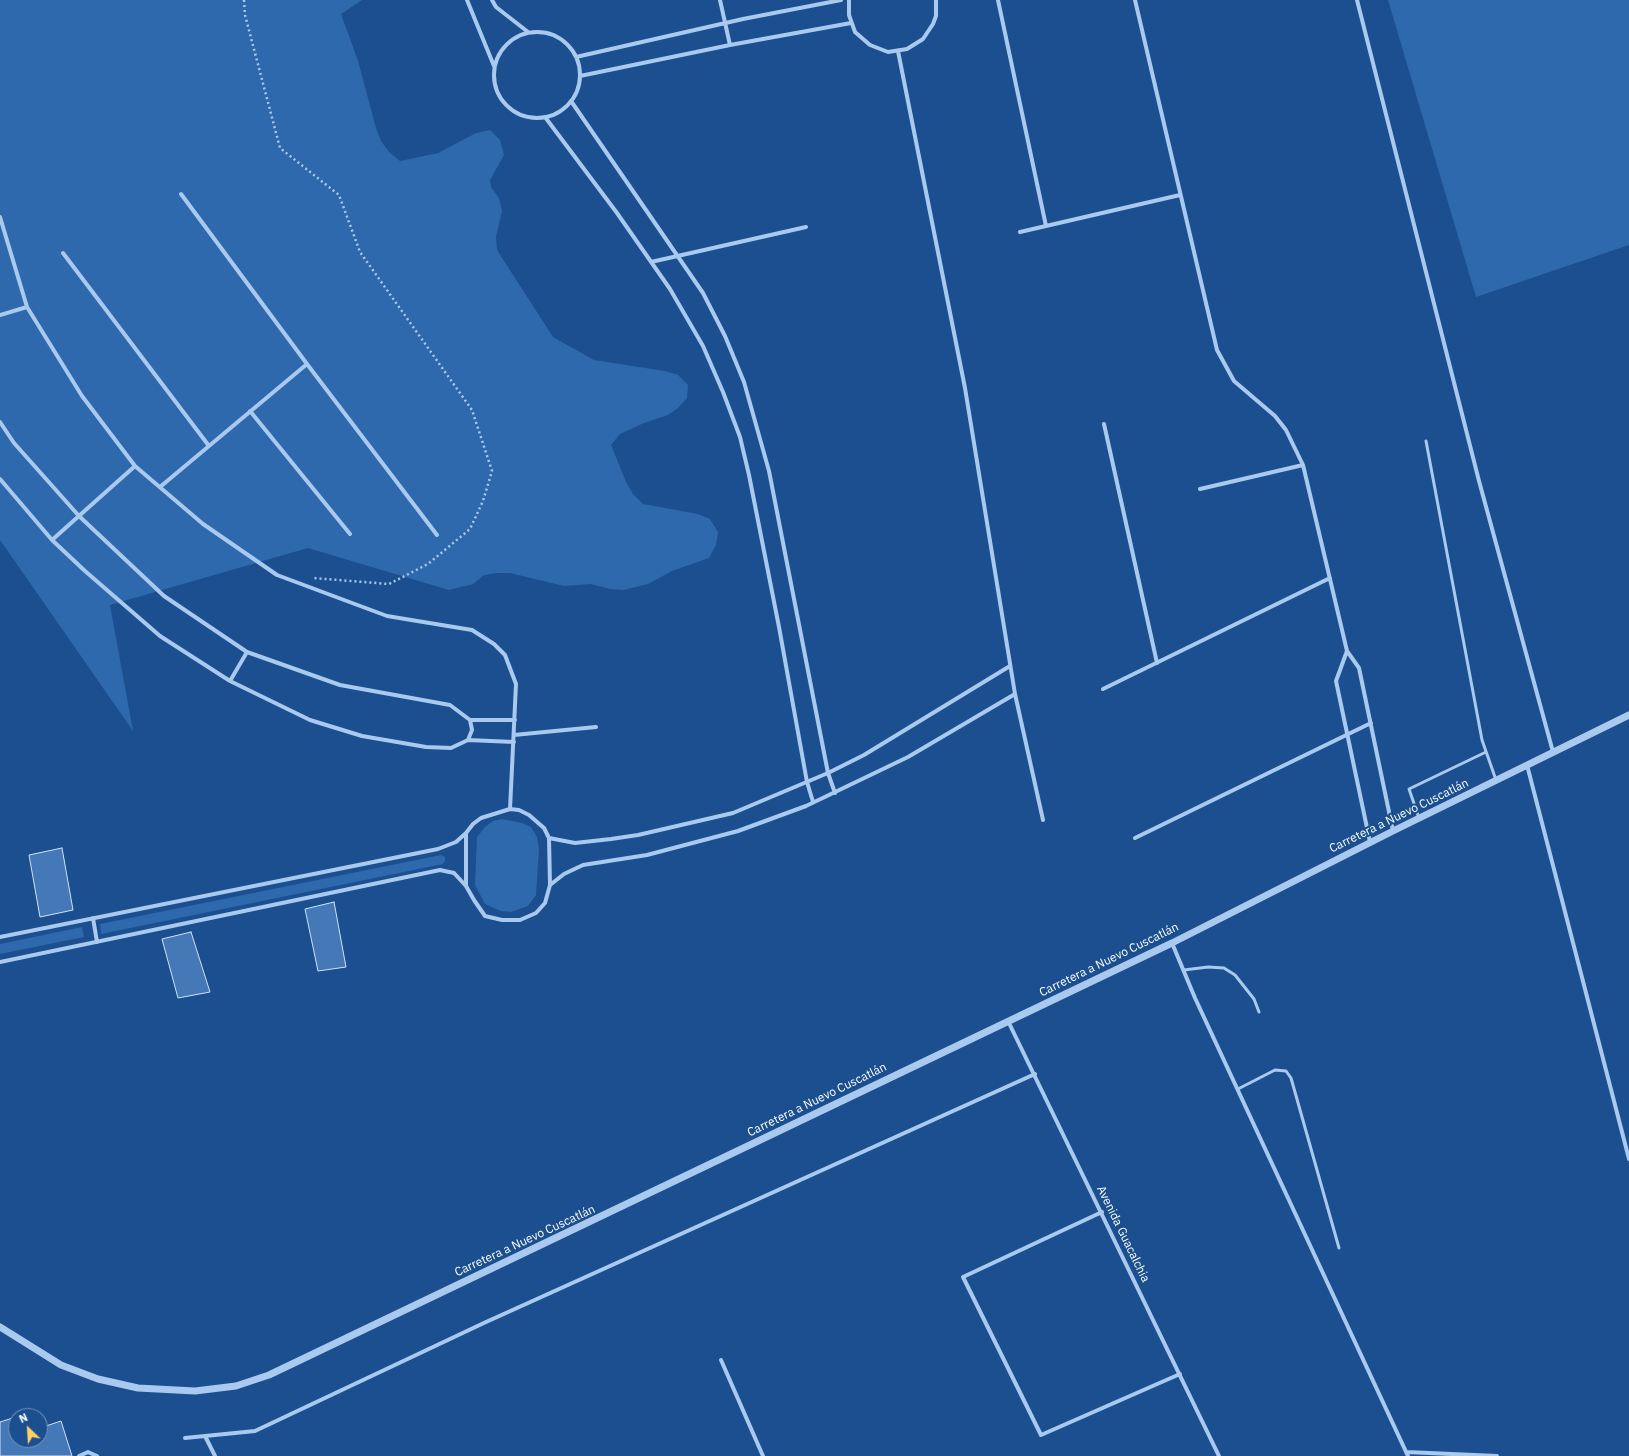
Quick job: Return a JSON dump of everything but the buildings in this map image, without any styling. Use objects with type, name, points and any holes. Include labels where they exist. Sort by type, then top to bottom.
[{"type":"street","points":[[467,0],[494,66]]},
{"type":"street","points":[[492,0],[496,7],[528,32]]},
{"type":"street","points":[[720,0],[730,45]]},
{"type":"street","points":[[576,57],[725,23],[841,0]]},
{"type":"street","points":[[849,0],[849,15],[851,23],[858,36],[870,46],[883,51],[898,51],[916,45],[929,32],[936,16],[936,0]]},
{"type":"street","points":[[998,0],[1046,226]]},
{"type":"street","points":[[1135,0],[1217,350],[1234,381],[1275,416],[1286,430],[1303,465],[1347,651],[1359,668],[1393,831]]},
{"type":"street","points":[[1357,0],[1479,481],[1553,752]]},
{"type":"street","points":[[580,76],[730,45],[851,23]]},
{"type":"street","points":[[536,31],[552,34],[567,43],[576,57],[580,76],[577,90],[571,101],[555,114],[545,117],[524,116],[506,106],[495,88],[494,66],[496,58],[506,44],[528,32],[536,31]]},
{"type":"street","points":[[898,51],[965,388],[1015,694],[1043,820]]},
{"type":"street","points":[[571,101],[703,293],[725,336],[744,382],[759,432],[780,524],[828,773],[835,793]]},
{"type":"street","points":[[545,117],[617,213],[670,289],[703,346],[724,392],[740,437],[749,475],[778,620],[806,782],[813,802]]},
{"type":"street","points":[[181,194],[306,364],[437,535]]},
{"type":"street","points":[[1020,232],[1180,195]]},
{"type":"street","points":[[0,217],[27,307],[82,396],[135,466],[203,524],[277,575],[387,616],[472,630],[494,644],[505,655],[516,684],[510,809]]},
{"type":"street","points":[[651,262],[806,226]]},
{"type":"street","points":[[62,253],[209,446]]},
{"type":"street","points":[[0,316],[27,307]]},
{"type":"street","points":[[160,487],[306,364]]},
{"type":"street","points":[[250,411],[350,534]]},
{"type":"street","points":[[0,422],[14,443],[79,516],[164,596],[247,652],[340,685],[450,705],[470,720],[515,720]]},
{"type":"street","points":[[1104,424],[1157,663]]},
{"type":"street","points":[[1200,489],[1303,465]]},
{"type":"street","points":[[52,540],[135,466]]},
{"type":"street","points":[[0,479],[52,540],[160,636],[230,681],[310,720],[362,736],[426,748],[451,748],[468,740],[514,742]]},
{"type":"street","points":[[1103,689],[1330,578]]},
{"type":"street","points":[[1347,651],[1336,681],[1370,842]]},
{"type":"street","points":[[230,681],[247,652]]},
{"type":"street","points":[[549,838],[575,843],[638,835],[733,813],[828,773],[877,748],[1010,666]]},
{"type":"street","points":[[550,885],[564,874],[583,865],[646,856],[738,831],[835,793],[908,757],[1015,694]]},
{"type":"street","name":"Carretera a Nuevo Cuscatlán","points":[[0,1327],[61,1366],[98,1379],[138,1388],[196,1391],[236,1386],[252,1382],[638,1200],[809,1115],[1172,943],[1370,842],[1629,715]]},
{"type":"street","points":[[468,740],[472,730],[470,720]]},
{"type":"street","points":[[1135,838],[1371,723]]},
{"type":"street","points":[[514,735],[596,726]]},
{"type":"street","points":[[1527,765],[1629,1160]]},
{"type":"street","points":[[0,937],[438,849],[456,842],[473,824],[481,818],[510,809],[520,810],[537,820],[544,828],[549,838],[550,885],[545,903],[536,913],[520,920],[502,920],[485,916],[466,886],[454,873],[440,870],[0,962]]},
{"type":"street","points":[[466,833],[466,886]]},
{"type":"street","points":[[93,918],[97,942]]},
{"type":"street","points":[[1172,943],[1407,1454],[1497,1456]]},
{"type":"street","name":"Avenida Guacalchia","points":[[1008,1020],[1220,1456]]},
{"type":"street","points":[[185,1438],[255,1431],[479,1325],[1035,1074]]},
{"type":"street","points":[[1102,1212],[963,1277],[966,1284],[1041,1435],[1180,1374]]},
{"type":"street","points":[[721,1360],[763,1456]]},
{"type":"street","points":[[205,1436],[215,1456]]},
{"type":"street","points":[[79,1456],[88,1452],[97,1456]]},
{"type":"lane","points":[[1426,441],[1482,740],[1496,780]]},
{"type":"lane","points":[[1419,818],[1410,789],[1486,752]]},
{"type":"lane","points":[[1184,970],[1208,967],[1224,968],[1236,975],[1254,999],[1259,1012]]},
{"type":"lane","points":[[1238,1089],[1275,1070],[1286,1071],[1288,1074],[1339,1248]]},
{"type":"path","points":[[244,0],[245,15],[280,148],[339,195],[360,252],[472,410],[492,471],[484,501],[470,529],[428,564],[389,584],[306,577]]},
{"type":"shaded area","points":[[0,0],[362,0],[341,14],[358,61],[376,128],[381,141],[389,152],[400,161],[438,153],[476,133],[490,130],[500,140],[504,155],[490,180],[491,187],[499,198],[502,211],[496,237],[497,250],[553,337],[594,360],[665,371],[678,375],[688,385],[687,398],[678,408],[668,415],[644,423],[620,434],[611,445],[626,482],[633,494],[643,504],[698,514],[710,519],[718,532],[716,545],[709,558],[672,571],[648,584],[623,590],[610,589],[591,584],[564,586],[510,573],[497,573],[484,575],[473,584],[449,590],[308,548],[110,605],[133,731],[0,540]]},
{"type":"shaded area","points":[[1388,0],[1629,0],[1629,245],[1476,297]]},
{"type":"shaded area","points":[[502,819],[522,823],[531,827],[537,837],[539,849],[536,895],[528,906],[511,912],[501,911],[485,904],[475,885],[477,837],[485,827],[493,821]]},
{"type":"shaded area","points":[[441,855],[445,857],[443,864],[101,934],[100,924]]},
{"type":"shaded area","points":[[82,927],[84,937],[0,954],[0,944]]}]
